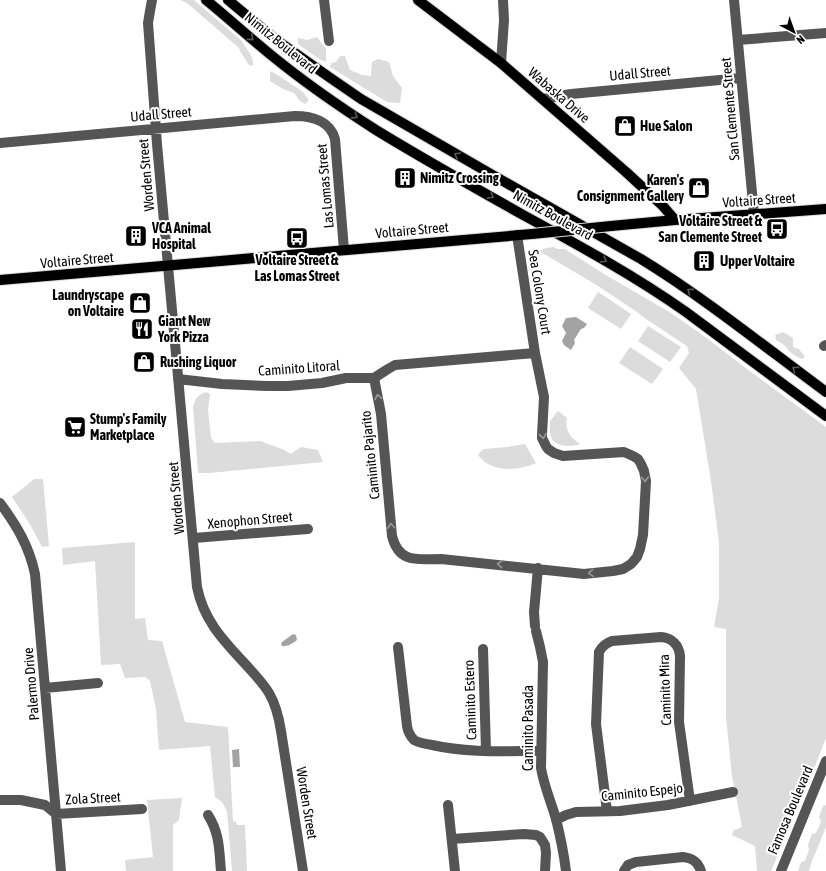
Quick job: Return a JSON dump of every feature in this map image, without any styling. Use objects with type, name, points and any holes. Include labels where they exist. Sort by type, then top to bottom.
[{"type":"main road","name":"Nimitz Boulevard","points":[[206,0],[271,55],[345,109],[437,165],[650,288],[686,312],[826,416]]},
{"type":"main road","name":"Nimitz Boulevard","points":[[228,0],[276,39],[361,99],[663,272],[826,392]]},
{"type":"main road","name":"Wabaska Drive","points":[[418,0],[501,63],[662,205],[675,220]]},
{"type":"main road","name":"Voltaire Street","points":[[0,280],[517,236],[675,220],[826,209]]},
{"type":"street","name":"Worden Street","points":[[152,0],[148,23],[156,129],[199,595],[205,614],[218,634],[261,682],[276,708],[303,871]]},
{"type":"street","points":[[324,0],[329,41]]},
{"type":"street","points":[[501,63],[504,20],[503,0]]},
{"type":"street","name":"San Clemente Street","points":[[734,0],[754,214]]},
{"type":"street","points":[[738,40],[826,33]]},
{"type":"street","name":"Udall Street","points":[[543,99],[571,94],[741,78]]},
{"type":"street","name":"Udall Street","points":[[0,143],[295,116],[310,118],[324,123]]},
{"type":"street","name":"Las Lomas Street","points":[[324,123],[331,129],[335,136],[344,250]]},
{"type":"street","name":"Sea Colony Court","points":[[517,236],[535,353],[544,397]]},
{"type":"street","points":[[374,378],[395,365],[535,353]]},
{"type":"street","name":"Caminito Litoral","points":[[178,379],[222,384],[288,386],[322,383],[346,378],[374,378]]},
{"type":"street","name":"Caminito Pajarito","points":[[374,378],[382,414],[392,536],[398,550],[403,555],[411,559],[441,559],[584,574],[623,569],[631,564],[637,557],[643,535],[645,488],[643,467],[638,459],[629,453],[562,456],[548,449],[542,434],[544,397]]},
{"type":"street","name":"Palermo Drive","points":[[0,503],[23,538],[32,563],[36,585],[61,871]]},
{"type":"street","name":"Xenophon Street","points":[[194,538],[308,529]]},
{"type":"street","name":"Caminito Pasada","points":[[538,568],[534,612],[535,629],[543,662],[541,768],[542,778],[556,820],[566,871]]},
{"type":"street","name":"Caminito Mira","points":[[607,810],[596,724],[599,652],[606,643],[612,641],[666,637],[678,647],[680,651],[679,722],[690,801]]},
{"type":"street","points":[[398,647],[407,726],[410,736],[414,740],[445,748],[463,750],[541,751]]},
{"type":"street","name":"Caminito Estero","points":[[483,649],[486,751]]},
{"type":"street","points":[[45,688],[98,683]]},
{"type":"street","name":"Famosa Boulevard","points":[[780,871],[826,761]]},
{"type":"street","name":"Caminito Espejo","points":[[556,820],[576,812],[607,810],[620,811],[668,805],[733,792]]},
{"type":"street","name":"Zola Street","points":[[0,800],[21,800],[45,806],[56,814],[142,809]]},
{"type":"street","points":[[448,805],[455,871]]},
{"type":"street","points":[[208,815],[214,826],[218,840],[221,871]]},
{"type":"street","points":[[452,839],[524,834],[536,835],[540,837],[545,844],[545,871]]},
{"type":"street","points":[[624,871],[628,865],[636,862],[683,857],[694,860],[701,871]]},
{"type":"shaded area","points":[[180,0],[194,0],[242,41],[251,56],[253,66],[249,65],[239,48],[187,3]]},
{"type":"shaded area","points":[[317,37],[326,49],[326,62],[319,59],[298,44],[298,38],[307,40]]},
{"type":"shaded area","points":[[340,56],[345,56],[350,70],[362,75],[371,76],[372,62],[378,59],[389,62],[393,76],[402,88],[400,103],[387,102],[330,67],[331,63],[336,62]]},
{"type":"shaded area","points":[[270,71],[303,92],[309,100],[305,104],[300,101],[294,93],[283,89],[270,81]]},
{"type":"shaded area","points":[[554,247],[557,249],[565,249],[604,274],[671,313],[826,427],[826,738],[771,871],[757,871],[755,846],[732,835],[734,830],[742,827],[732,776],[726,717],[726,629],[714,627],[719,597],[719,542],[696,389],[679,368],[689,353],[687,346],[595,284],[539,251]]},
{"type":"shaded area","points":[[598,292],[631,314],[621,329],[588,308]]},
{"type":"shaded area","points":[[576,317],[587,324],[581,329],[574,340],[575,343],[571,350],[564,345],[562,341],[566,333],[562,326],[566,318]]},
{"type":"shaded area","points":[[648,326],[681,347],[670,362],[638,341]]},
{"type":"shaded area","points":[[783,332],[793,338],[793,347],[799,349],[805,357],[802,359],[797,357],[776,340],[775,335]]},
{"type":"shaded area","points":[[630,347],[663,369],[652,384],[619,363]]},
{"type":"shaded area","points":[[206,392],[210,394],[208,410],[211,438],[215,443],[260,441],[291,454],[301,447],[318,450],[323,462],[198,473],[193,407],[197,397]]},
{"type":"shaded area","points":[[558,411],[567,418],[568,433],[579,443],[579,445],[559,445],[553,441],[550,431],[550,421]]},
{"type":"shaded area","points":[[525,444],[536,463],[521,468],[497,468],[483,461],[478,455],[484,449]]},
{"type":"shaded area","points":[[34,479],[43,479],[49,546],[42,547],[31,526],[12,497]]},
{"type":"shaded area","points":[[135,542],[135,619],[145,618],[148,640],[162,641],[185,722],[228,727],[233,821],[236,822],[237,825],[245,825],[247,871],[232,871],[227,811],[222,802],[215,797],[210,746],[159,750],[156,709],[150,681],[145,677],[125,678],[120,664],[101,665],[95,561],[63,565],[62,548]]},
{"type":"shaded area","points":[[293,634],[296,635],[297,640],[286,646],[282,646],[282,642]]},
{"type":"shaded area","points":[[239,749],[240,767],[233,767],[232,750]]},
{"type":"shaded area","points":[[182,798],[179,820],[173,825],[173,871],[126,871],[125,860],[153,857],[147,800]]},
{"type":"shaded area","points":[[826,805],[826,827],[809,871],[798,871],[801,862],[805,861],[812,834],[816,833],[821,822],[819,817],[823,806]]},
{"type":"place","name":"Hue Salon","points":[[625,126]]},
{"type":"place","name":"Nimitz Crossing","points":[[405,178]]},
{"type":"place","name":"Karen's Consignment Gallery","points":[[699,188]]},
{"type":"place","name":"Voltaire Street & San Clemente Street","points":[[777,229]]},
{"type":"place","name":"VCA Animal Hospital","points":[[136,236]]},
{"type":"place","name":"Voltaire Street & Las Lomas Street","points":[[297,238]]},
{"type":"place","name":"Upper Voltaire","points":[[704,261]]},
{"type":"place","name":"Laundryscape on Voltaire","points":[[140,303]]},
{"type":"place","name":"Giant New York Pizza","points":[[142,329]]},
{"type":"place","name":"Rushing Liquor","points":[[144,362]]},
{"type":"place","name":"Stump's Family Marketplace","points":[[75,427]]}]
